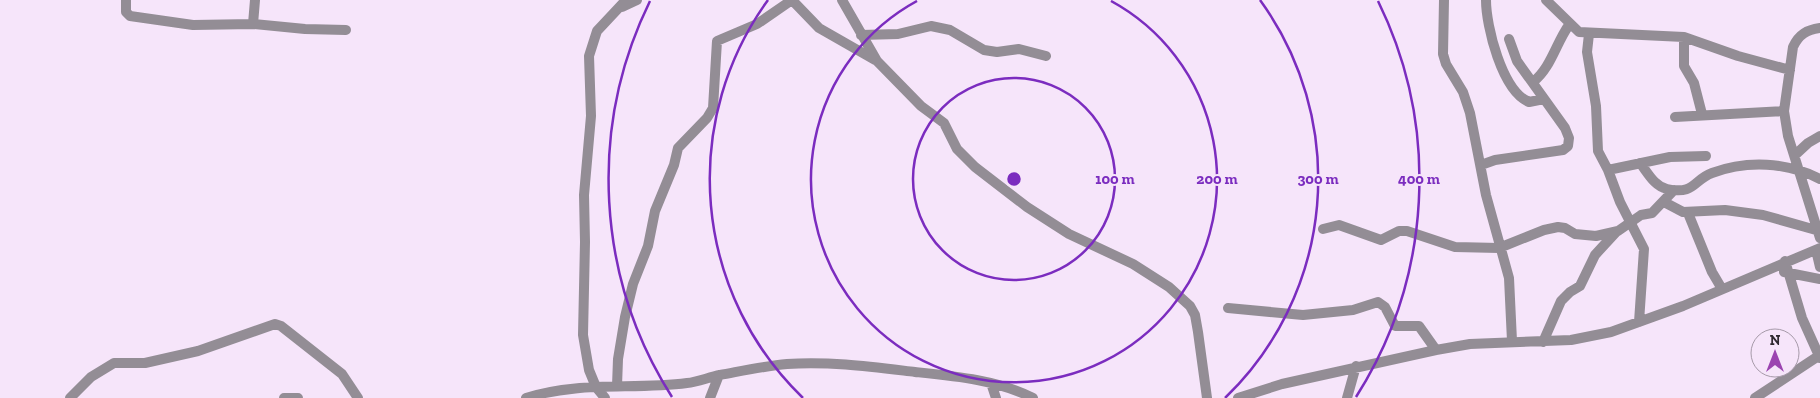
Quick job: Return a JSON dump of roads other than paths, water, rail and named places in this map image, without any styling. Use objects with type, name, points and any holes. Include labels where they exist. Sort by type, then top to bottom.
[{"type":"street","points":[[126,0],[127,15],[193,25],[253,24],[305,29],[346,30]]},
{"type":"street","points":[[253,24],[256,0]]},
{"type":"street","points":[[605,398],[596,387],[590,370],[583,319],[586,242],[584,195],[587,143],[591,116],[589,56],[591,44],[597,31],[626,0]]},
{"type":"street","points":[[617,10],[637,0]]},
{"type":"street","points":[[617,386],[618,359],[625,317],[633,284],[648,246],[655,211],[674,165],[678,148],[711,114],[713,108],[717,41],[757,24],[792,0],[819,28],[877,61]]},
{"type":"street","points":[[842,0],[877,61],[921,106],[944,123],[957,149],[975,167],[1027,207],[1069,234],[1134,264],[1169,287],[1190,306],[1198,332],[1208,398]]},
{"type":"street","points":[[1444,0],[1443,54],[1446,64],[1468,104],[1499,248],[1510,286],[1512,341]]},
{"type":"street","points":[[1486,0],[1498,58],[1516,94],[1529,102],[1544,99]]},
{"type":"street","points":[[1546,0],[1579,32],[1589,34],[1684,37],[1738,56],[1790,70]]},
{"type":"street","points":[[1533,82],[1545,71],[1561,36],[1569,24]]},
{"type":"street","points":[[861,35],[898,34],[931,26],[950,30],[984,50],[997,52],[1018,49],[1046,56]]},
{"type":"street","points":[[1818,234],[1797,170],[1784,111],[1796,39],[1801,34],[1820,28]]},
{"type":"street","points":[[1589,34],[1586,52],[1596,106],[1598,151],[1644,251],[1639,322]]},
{"type":"street","points":[[1684,37],[1684,66],[1694,83],[1702,114]]},
{"type":"street","points":[[1481,165],[1495,160],[1543,155],[1566,148],[1568,138],[1565,128],[1517,60],[1509,39]]},
{"type":"street","points":[[1675,116],[1784,111]]},
{"type":"street","points":[[1795,155],[1808,143],[1820,136]]},
{"type":"street","points":[[1608,170],[1670,157],[1706,156]]},
{"type":"street","points":[[1640,163],[1654,182],[1661,187],[1674,190],[1692,188],[1710,174],[1753,163],[1797,170],[1820,179]]},
{"type":"street","points":[[1543,342],[1561,301],[1580,286],[1595,255],[1618,231],[1641,215],[1652,213],[1674,190]]},
{"type":"street","points":[[1664,202],[1675,209],[1688,213],[1725,210],[1763,215],[1818,234]]},
{"type":"street","points":[[1688,213],[1712,272],[1722,290]]},
{"type":"street","points":[[1323,228],[1339,225],[1381,240],[1407,231],[1452,247],[1499,248],[1544,230],[1558,227],[1582,236],[1596,236],[1618,231]]},
{"type":"street","points":[[1238,398],[1257,390],[1356,366],[1402,359],[1436,350],[1470,344],[1572,340],[1610,332],[1722,290],[1818,249],[1820,267]]},
{"type":"street","points":[[1755,398],[1820,356],[1802,318],[1786,262]]},
{"type":"street","points":[[1771,268],[1790,274],[1820,278]]},
{"type":"street","points":[[1228,308],[1303,315],[1353,310],[1378,302],[1385,306],[1395,326],[1419,326],[1423,329],[1436,350]]},
{"type":"street","points":[[70,398],[91,377],[114,363],[145,363],[198,351],[275,324],[281,326],[342,374],[358,398]]},
{"type":"street","points":[[526,398],[557,390],[688,383],[719,375],[786,364],[843,364],[991,383],[1018,390],[1033,398]]},
{"type":"street","points":[[1347,398],[1356,366]]},
{"type":"street","points":[[710,398],[719,375]]},
{"type":"street","points":[[991,383],[996,398]]},
{"type":"street","points":[[284,398],[298,398]]}]
